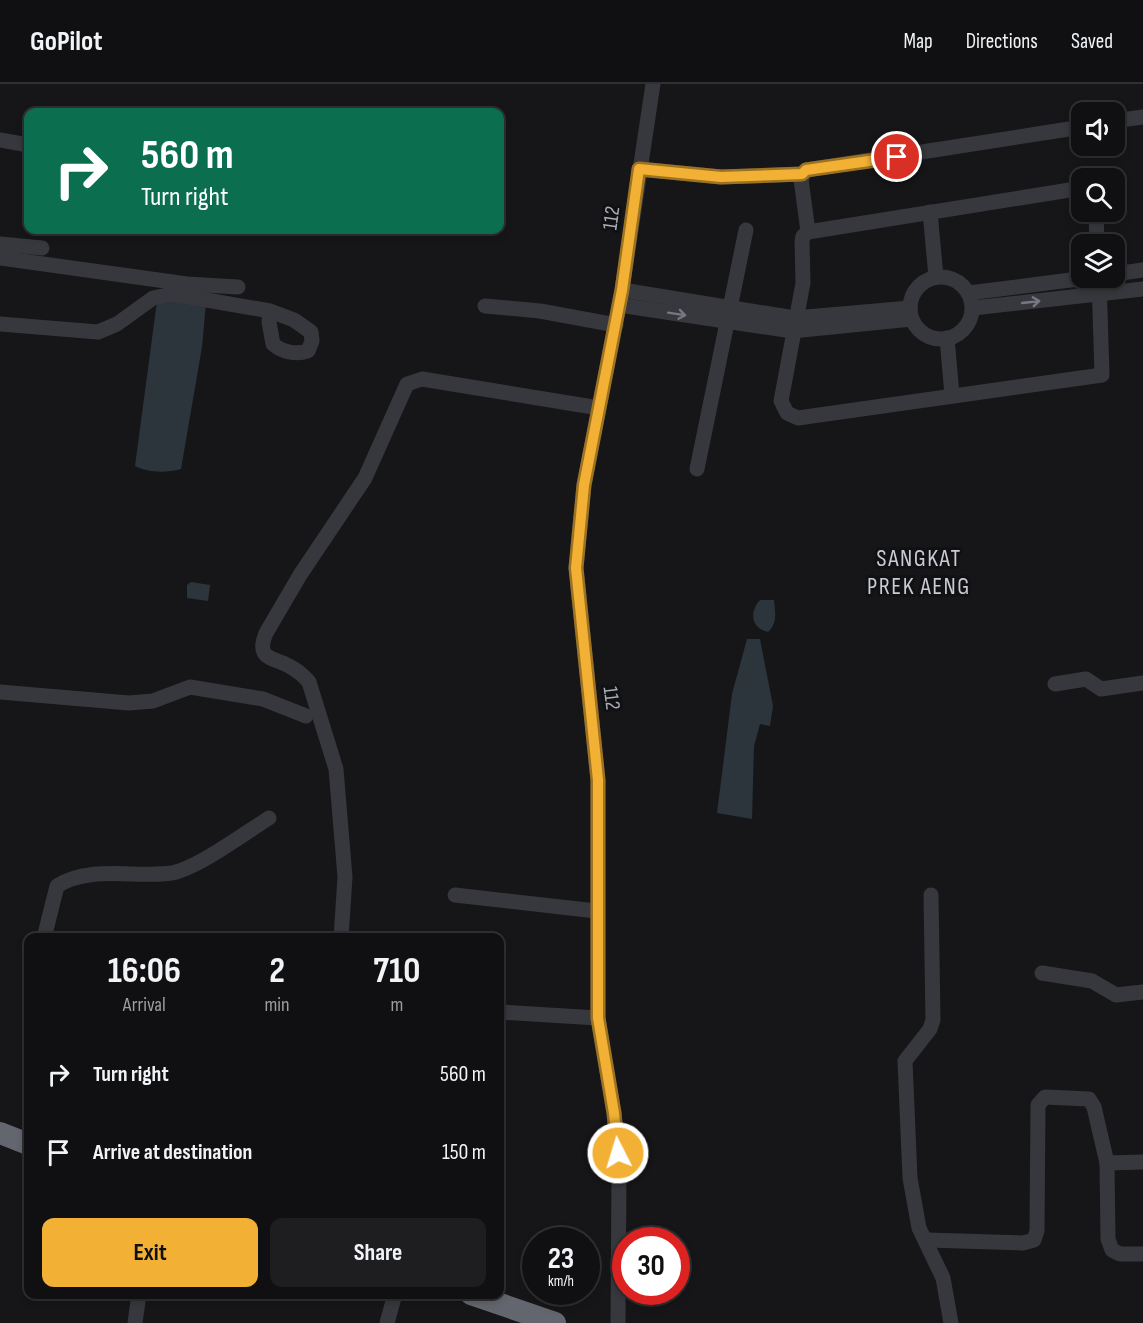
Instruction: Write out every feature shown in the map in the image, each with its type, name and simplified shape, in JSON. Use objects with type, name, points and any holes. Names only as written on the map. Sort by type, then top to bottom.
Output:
[{"type":"highway","points":[[0,1133],[24,1142]]},
{"type":"highway","points":[[486,1299],[555,1323]]},
{"type":"street","name":"112","points":[[618,1323],[619,1172],[614,1113],[598,1018],[596,911],[598,780],[576,568],[584,485],[621,298],[652,84]]},
{"type":"street","points":[[1125,120],[1143,117]]},
{"type":"street","points":[[639,169],[721,177],[802,174],[806,170],[1071,129]]},
{"type":"street","points":[[0,140],[24,144]]},
{"type":"street","points":[[802,174],[808,232]]},
{"type":"street","points":[[1071,190],[808,232],[803,236],[802,242],[802,283],[781,401],[787,413],[798,418],[1102,375],[1100,288]]},
{"type":"street","points":[[930,212],[936,277]]},
{"type":"street","points":[[697,469],[746,230]]},
{"type":"street","points":[[0,243],[42,248]]},
{"type":"street","points":[[0,258],[187,284],[238,287]]},
{"type":"street","points":[[1125,272],[1143,270]]},
{"type":"street","points":[[936,277],[954,279],[971,301],[965,328],[947,338],[926,335],[911,314],[914,291],[927,279],[936,277]]},
{"type":"street","points":[[971,301],[1071,281]]},
{"type":"street","points":[[971,301],[1100,294],[1143,289]]},
{"type":"street","points":[[0,324],[98,332],[113,327],[153,298],[172,294],[270,311]]},
{"type":"street","points":[[621,298],[793,324],[911,314]]},
{"type":"street","points":[[485,306],[540,311],[616,325]]},
{"type":"street","points":[[947,338],[952,395]]},
{"type":"street","points":[[341,933],[345,877],[336,769],[309,682],[287,664],[272,661],[264,654],[262,642],[266,633],[300,575],[365,478],[407,384],[422,380],[599,408]]},
{"type":"street","points":[[1054,684],[1082,679],[1101,688],[1143,683]]},
{"type":"street","points":[[0,692],[129,704],[153,701],[190,687],[263,699],[306,716]]},
{"type":"street","points":[[45,933],[57,886],[66,880],[98,875],[174,873],[204,859],[269,818]]},
{"type":"street","points":[[455,895],[596,911]]},
{"type":"street","points":[[931,895],[933,1020],[930,1029],[905,1061],[909,1178],[920,1228],[943,1278],[951,1323]]},
{"type":"street","points":[[1042,973],[1092,981],[1116,995],[1143,992]]},
{"type":"street","points":[[504,1012],[598,1018]]},
{"type":"street","points":[[927,1240],[1023,1243],[1034,1240],[1037,1231],[1037,1110],[1045,1097],[1089,1099],[1094,1107],[1107,1163],[1108,1239],[1112,1250],[1120,1254],[1143,1254]]},
{"type":"street","points":[[1107,1163],[1143,1162]]},
{"type":"street","points":[[135,1323],[138,1299]]},
{"type":"street","points":[[387,1323],[394,1299]]},
{"type":"shaded area","points":[[157,301],[206,303],[202,347],[181,469],[158,472],[135,466]]},
{"type":"shaded area","points":[[191,582],[210,585],[208,601],[187,598],[187,585]]},
{"type":"shaded area","points":[[760,600],[774,600],[775,621],[768,632],[758,627],[754,619],[754,610]]},
{"type":"shaded area","points":[[747,639],[760,639],[773,706],[770,726],[760,724],[754,746],[752,819],[717,813],[732,694]]},
{"type":"district","name":"SANGKAT PREK AENG","points":[[919,572]]},
{"type":"route","points":[[618,1153],[614,1113],[598,1018],[596,911],[599,838],[598,780],[595,733],[576,568],[584,485],[622,290],[639,169],[721,177],[802,174],[806,170],[897,157]]}]
